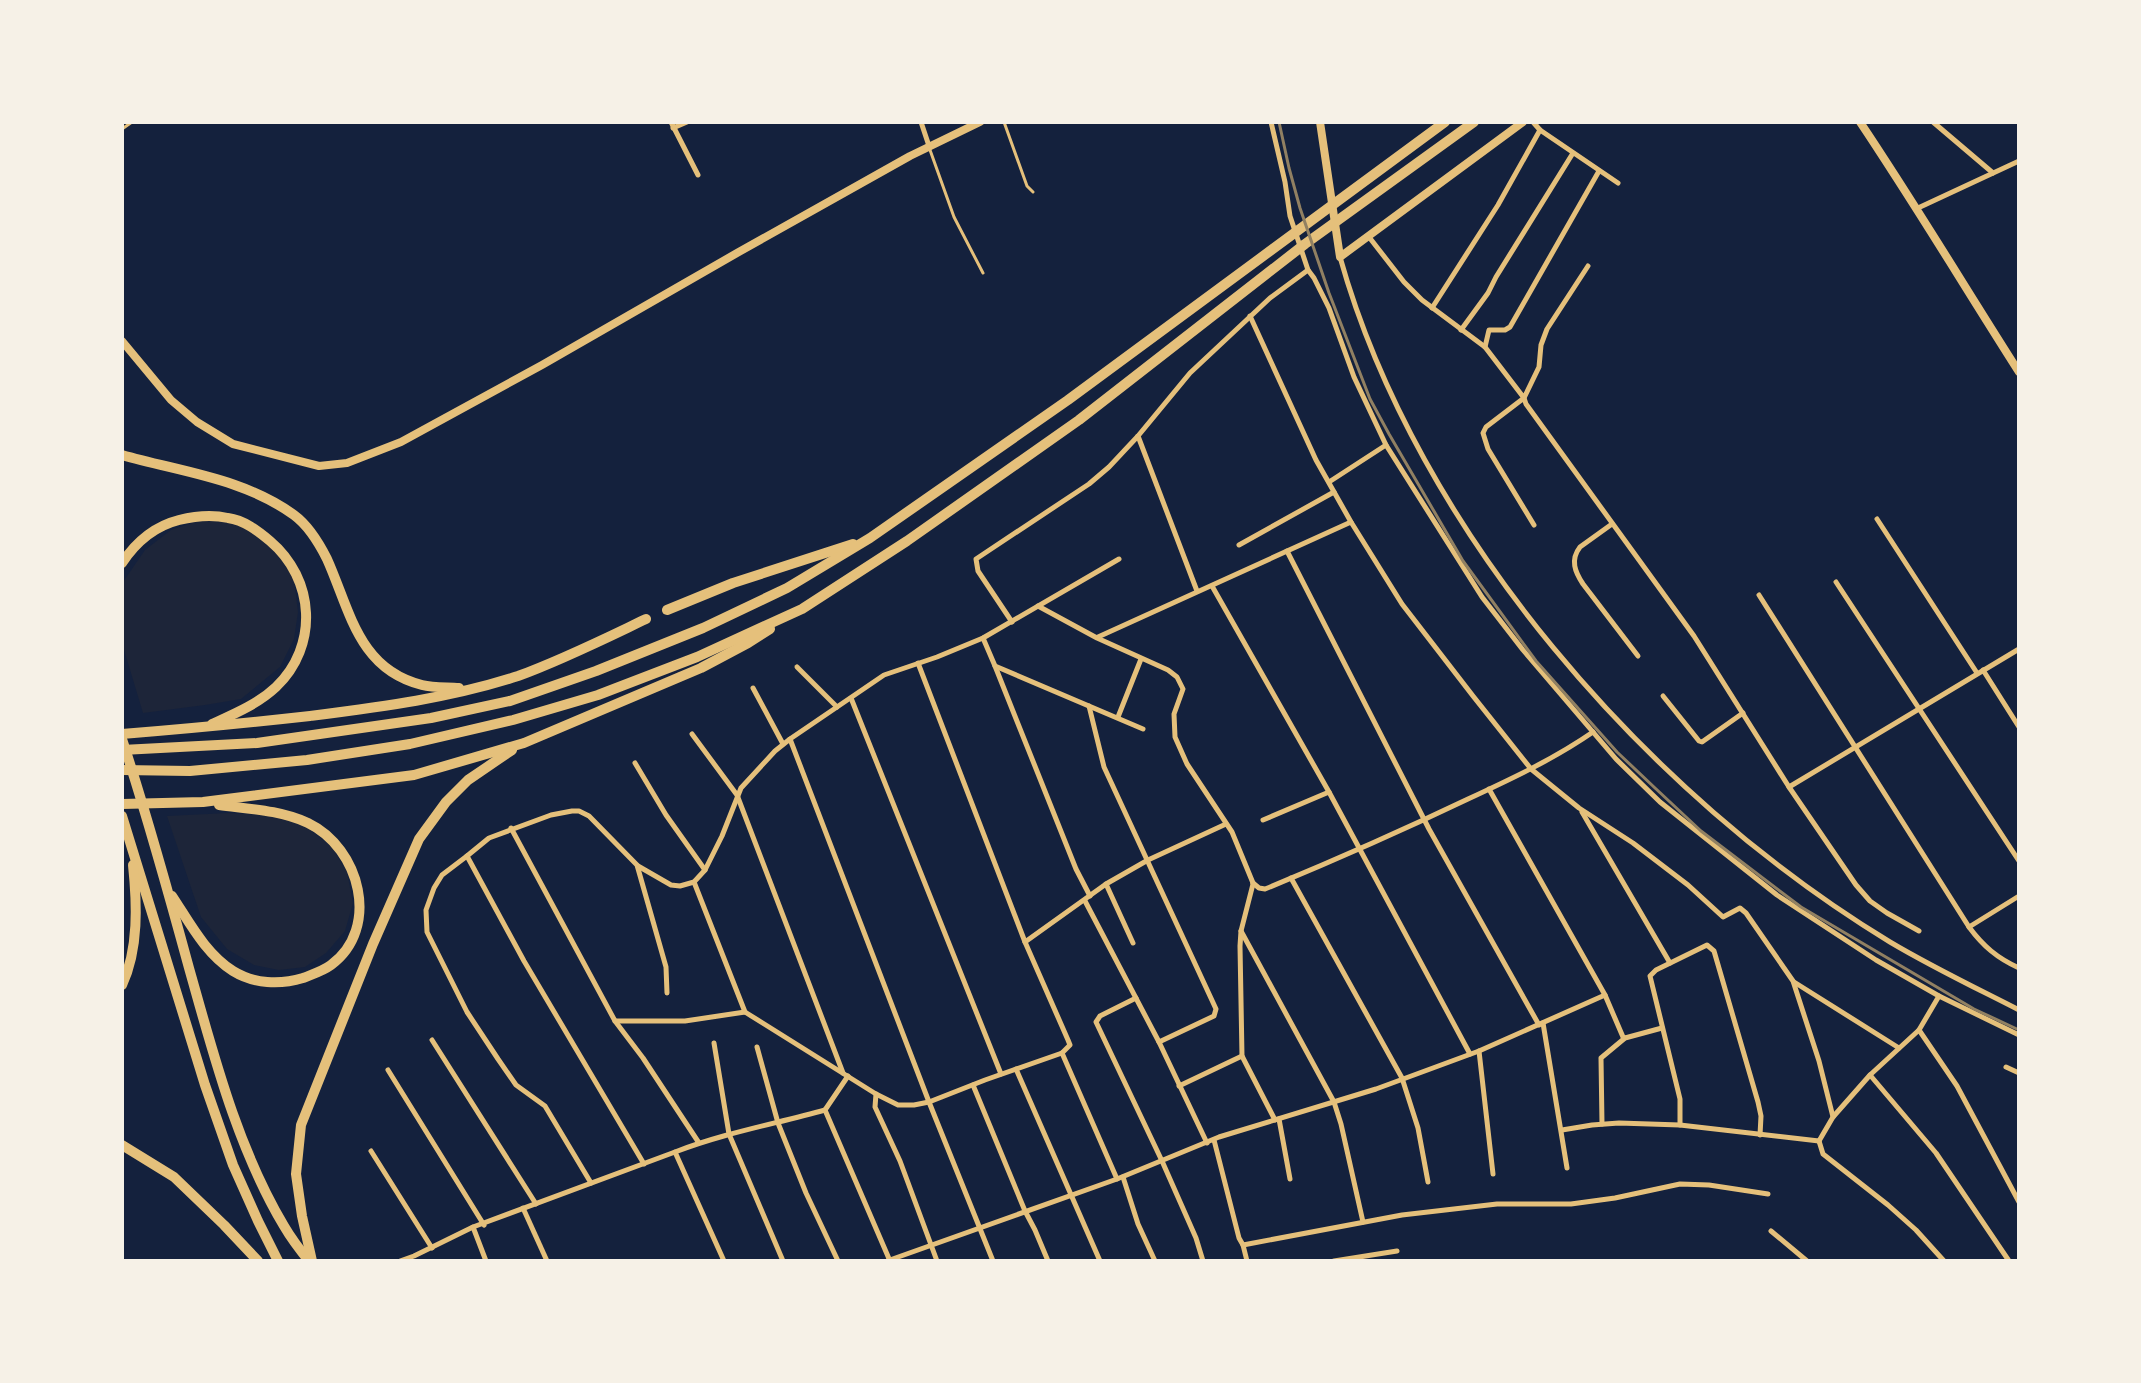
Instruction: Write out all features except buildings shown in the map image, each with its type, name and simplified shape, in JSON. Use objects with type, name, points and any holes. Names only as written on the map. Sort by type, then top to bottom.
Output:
[{"type":"highway","points":[[122,750],[271,741],[431,718],[510,701],[703,628],[787,588],[870,538],[1068,400],[1445,122]]},
{"type":"highway","points":[[122,804],[203,802],[414,775],[524,743],[701,668],[748,643],[907,541],[1079,420],[1305,244],[1474,122]]},
{"type":"highway","points":[[122,455],[247,488],[294,515],[307,527],[322,549],[351,621],[373,657],[403,677],[423,685],[472,689]]},
{"type":"highway","points":[[122,563],[133,546],[163,524],[197,516],[230,518],[257,530],[282,551],[296,572],[304,592],[307,624],[295,661],[275,688],[251,705],[203,728]]},
{"type":"highway","points":[[667,610],[733,583],[870,538]]},
{"type":"highway","points":[[122,770],[190,771],[307,760],[425,741],[598,695],[697,657],[802,609]]},
{"type":"highway","points":[[310,1261],[273,1206],[235,1119],[122,736],[358,710],[472,689],[549,663],[646,619]]},
{"type":"highway","points":[[310,1261],[296,1174],[301,1125],[373,944],[419,839],[446,802],[468,780],[524,743]]},
{"type":"highway","points":[[167,887],[214,956],[235,972],[258,981],[293,981],[317,973],[343,954],[355,933],[360,918],[358,886],[348,860],[326,835],[310,824],[279,813],[203,802]]},
{"type":"highway","points":[[122,816],[205,1085],[233,1165],[278,1261]]},
{"type":"highway","points":[[122,985],[128,972],[136,901],[130,841]]},
{"type":"highway","points":[[122,1145],[174,1177],[258,1261]]},
{"type":"main road","points":[[122,341],[171,400],[197,422],[233,444],[319,466],[347,463],[414,435],[929,146],[980,122]]},
{"type":"main road","points":[[1320,122],[1340,257],[1523,122]]},
{"type":"main road","points":[[1860,122],[1918,208],[2019,372]]},
{"type":"street","points":[[687,122],[672,125],[698,175]]},
{"type":"street","points":[[921,122],[929,146]]},
{"type":"street","points":[[1271,122],[1290,216],[1308,270],[1329,308],[1354,377],[1386,445],[1482,597],[1523,650],[1616,759],[1660,802],[1777,895],[1876,960],[1939,996],[2019,1035]]},
{"type":"street","points":[[1533,122],[1540,130],[1618,183]]},
{"type":"street","points":[[1933,122],[1993,174]]},
{"type":"street","points":[[1432,308],[1498,205],[1540,130]]},
{"type":"street","points":[[1461,330],[1488,293],[1573,153]]},
{"type":"street","points":[[1918,208],[2019,161]]},
{"type":"street","points":[[1485,347],[1489,330],[1510,327],[1599,171]]},
{"type":"street","points":[[1369,237],[1404,282],[1432,308],[1485,347],[1694,636],[1789,787],[1863,894],[1887,913],[1919,931]]},
{"type":"street","points":[[1340,257],[1376,361],[1429,467],[1502,581],[1589,689],[1665,769],[1759,850],[1888,941],[2019,1010]]},
{"type":"street","points":[[1534,525],[1488,449],[1483,433],[1486,427],[1524,398],[1539,367],[1542,340],[1547,329],[1588,266]]},
{"type":"street","points":[[1012,622],[978,571],[976,559],[1089,484],[1109,467],[1190,373],[1250,316],[1308,270]]},
{"type":"street","points":[[1250,316],[1316,460],[1351,522],[1402,604],[1531,769],[1579,808],[1633,843],[1688,885],[1723,917],[1737,909],[1743,910],[1793,981],[1833,1117]]},
{"type":"street","points":[[1138,436],[1197,591]]},
{"type":"street","points":[[1329,482],[1386,445]]},
{"type":"street","points":[[1239,545],[1334,492]]},
{"type":"street","points":[[1877,519],[2019,727]]},
{"type":"street","points":[[1097,638],[1351,522]]},
{"type":"street","points":[[1612,524],[1580,547],[1574,565],[1583,584],[1638,656]]},
{"type":"street","points":[[1287,551],[1425,820],[1541,1024],[1567,1168]]},
{"type":"street","points":[[591,1183],[545,1106],[522,1091],[467,1012],[427,932],[426,910],[442,875],[489,838],[562,812],[579,811],[589,816],[637,865],[671,885],[694,882],[705,870],[722,836],[737,795],[783,744],[884,675],[983,638],[1119,559]]},
{"type":"street","points":[[1836,582],[2019,861]]},
{"type":"street","points":[[1212,586],[1329,792],[1470,1054]]},
{"type":"street","points":[[1759,595],[1969,927],[1985,948],[2019,968]]},
{"type":"street","points":[[1038,606],[1097,638],[1168,670],[1181,684],[1183,689],[1174,714],[1175,737],[1187,764],[1236,841],[1253,883],[1261,889],[1425,820],[1531,769],[1593,732]]},
{"type":"street","points":[[983,638],[1088,898],[1179,1086],[1210,1142],[1247,1261]]},
{"type":"street","points":[[1789,787],[2019,649]]},
{"type":"street","points":[[1118,717],[1141,659]]},
{"type":"street","points":[[694,882],[745,1012],[898,1105],[929,1102],[1062,1053],[1070,1045],[1025,942],[918,663]]},
{"type":"street","points":[[995,666],[1143,729]]},
{"type":"street","points":[[797,667],[837,707]]},
{"type":"street","points":[[753,688],[783,744]]},
{"type":"street","points":[[1663,696],[1702,742],[1743,713]]},
{"type":"street","points":[[851,698],[1001,1074]]},
{"type":"street","points":[[1089,706],[1104,767],[1217,1011],[1214,1016],[1159,1042]]},
{"type":"street","points":[[692,734],[737,795],[846,1075]]},
{"type":"street","points":[[790,739],[993,1261]]},
{"type":"street","points":[[635,763],[666,815],[705,870]]},
{"type":"street","points":[[1489,789],[1605,995],[1625,1038]]},
{"type":"street","points":[[1263,820],[1329,792]]},
{"type":"street","points":[[1579,808],[1670,963]]},
{"type":"street","points":[[1025,942],[1106,884],[1148,860],[1226,824]]},
{"type":"street","points":[[511,828],[615,1021],[699,1143]]},
{"type":"street","points":[[467,856],[524,961],[644,1164]]},
{"type":"street","points":[[637,865],[666,967],[667,993]]},
{"type":"street","points":[[1291,878],[1402,1078],[1418,1128],[1428,1182]]},
{"type":"street","points":[[1253,883],[1241,931],[1242,1056],[1277,1119],[1290,1179]]},
{"type":"street","points":[[1106,884],[1133,943]]},
{"type":"street","points":[[1969,927],[2019,896]]},
{"type":"street","points":[[1241,931],[1334,1102],[1363,1222]]},
{"type":"street","points":[[1680,1125],[1680,1099],[1650,976],[1656,970],[1707,945],[1714,951],[1758,1102],[1760,1135]]},
{"type":"street","points":[[1793,981],[1899,1048]]},
{"type":"street","points":[[825,1110],[889,1261],[1120,1178],[1210,1142],[1376,1089],[1479,1051],[1605,995]]},
{"type":"street","points":[[1939,996],[1919,1030],[1870,1075],[1833,1117],[1819,1141],[1823,1154],[1888,1205],[1944,1261]]},
{"type":"street","points":[[1136,998],[1098,1017],[1096,1022],[1162,1161],[1203,1261]]},
{"type":"street","points":[[615,1021],[685,1021],[745,1012]]},
{"type":"street","points":[[1602,1124],[1601,1058],[1625,1038],[1662,1028]]},
{"type":"street","points":[[1919,1030],[1957,1086],[2019,1202]]},
{"type":"street","points":[[432,1040],[536,1204]]},
{"type":"street","points":[[714,1043],[729,1134],[783,1261]]},
{"type":"street","points":[[757,1047],[778,1123],[838,1261]]},
{"type":"street","points":[[1479,1051],[1493,1174]]},
{"type":"street","points":[[1062,1053],[1155,1261]]},
{"type":"street","points":[[1179,1086],[1242,1056]]},
{"type":"street","points":[[2006,1067],[2019,1073]]},
{"type":"street","points":[[1016,1069],[1100,1261]]},
{"type":"street","points":[[388,1070],[484,1225]]},
{"type":"street","points":[[400,1261],[473,1227],[699,1143],[825,1110],[846,1075]]},
{"type":"street","points":[[1870,1075],[1936,1153],[2009,1261]]},
{"type":"street","points":[[973,1085],[1048,1261]]},
{"type":"street","points":[[876,1094],[875,1107],[900,1161],[937,1261]]},
{"type":"street","points":[[1562,1130],[1602,1124],[1680,1125],[1819,1141]]},
{"type":"street","points":[[371,1151],[432,1248]]},
{"type":"street","points":[[675,1152],[724,1261]]},
{"type":"street","points":[[1243,1245],[1402,1215],[1481,1205],[1571,1204],[1680,1184],[1768,1194]]},
{"type":"street","points":[[523,1208],[547,1261]]},
{"type":"street","points":[[473,1227],[486,1261]]},
{"type":"street","points":[[1771,1231],[1807,1261]]},
{"type":"street","points":[[1334,1261],[1397,1251]]},
{"type":"lane","points":[[122,129],[132,122]]},
{"type":"lane","points":[[1004,122],[1027,186],[1033,192]]},
{"type":"lane","points":[[929,146],[954,217],[983,273]]},
{"type":"shaded area","points":[[198,521],[230,521],[255,534],[279,556],[294,580],[298,612],[294,639],[280,667],[241,699],[143,713],[122,643],[123,582],[145,550],[171,530]]},
{"type":"shaded area","points":[[229,813],[280,816],[309,829],[332,847],[347,872],[353,903],[345,931],[326,953],[305,967],[279,970],[254,965],[227,949],[201,917],[167,816]]},
{"type":"railway","points":[[1279,122],[1300,208],[1370,399],[1463,561],[1536,661],[1617,752],[1701,831],[1801,907],[1974,1009],[2019,1030]]}]
